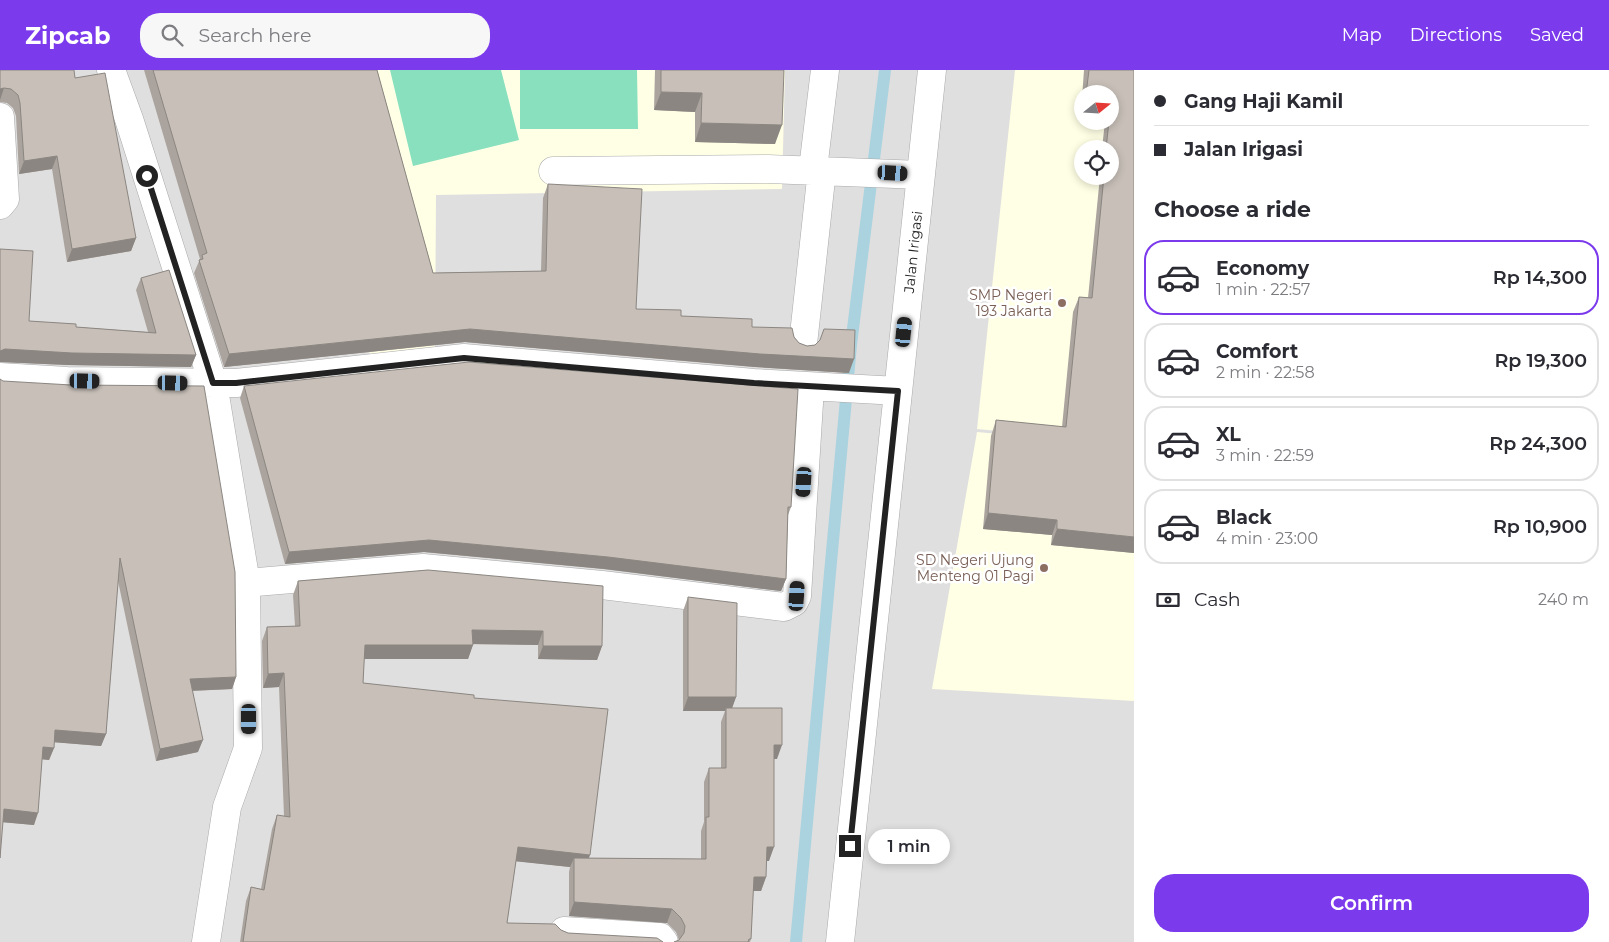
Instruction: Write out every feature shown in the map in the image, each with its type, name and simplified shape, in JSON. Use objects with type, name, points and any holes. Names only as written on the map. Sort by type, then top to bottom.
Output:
[{"type":"street","points":[[111,70],[129,119],[213,383],[246,583],[248,748],[227,807],[206,942]]},
{"type":"street","points":[[803,344],[822,170],[825,70]]},
{"type":"street","name":"Jalan Irigasi","points":[[840,942],[887,391],[921,175],[932,70]]},
{"type":"street","points":[[0,117],[5,199],[0,205]]},
{"type":"street","points":[[553,171],[822,170],[921,175]]},
{"type":"street","points":[[0,377],[67,381],[236,383],[464,358],[887,391]]},
{"type":"street","points":[[246,583],[423,568],[602,585],[784,607],[789,606],[797,596],[817,387]]},
{"type":"street","points":[[564,931],[660,937],[664,942]]},
{"type":"shaded area","points":[[0,70],[1134,70],[1134,942],[0,942]]},
{"type":"shaded area","points":[[284,70],[785,70],[782,189],[436,195],[435,354],[373,364]]},
{"type":"shaded area","name":"SMP Negeri 193 Jakarta","points":[[1015,70],[1134,70],[1134,444],[977,429]]},
{"type":"shaded area","name":"SD Negeri Ujung Menteng 01 Pagi","points":[[977,432],[1134,446],[1134,701],[932,689]]},
{"type":"green space","points":[[390,70],[501,70],[519,140],[413,166]]},
{"type":"green space","points":[[520,70],[637,70],[638,129],[520,129]]},
{"type":"building","points":[[0,70],[74,70],[75,78],[105,73],[136,238],[72,249],[57,156],[24,161],[18,95],[11,89],[0,89]]},
{"type":"building","points":[[153,70],[377,70],[433,273],[546,271],[548,184],[642,189],[636,309],[681,310],[681,316],[752,319],[752,327],[792,328],[794,337],[799,343],[807,346],[815,345],[820,340],[824,329],[855,330],[854,359],[760,354],[470,329],[229,354],[199,260],[203,259],[202,255],[207,253]]},
{"type":"building","points":[[661,70],[784,70],[782,125],[701,123],[702,93],[661,92]]},
{"type":"building","points":[[1089,70],[1134,70],[1134,537],[1057,529],[1057,520],[988,513],[996,420],[1066,427],[1079,297],[1092,298],[1103,185],[1119,185],[1119,140],[1107,140],[1108,130],[1119,130],[1119,85],[1087,85]]},
{"type":"building","points":[[0,249],[33,251],[29,321],[76,324],[76,327],[156,333],[141,278],[169,270],[196,355],[72,353],[5,349],[0,351]]},
{"type":"building","points":[[469,362],[798,389],[791,507],[788,507],[786,579],[608,557],[429,540],[289,552],[244,386]]},
{"type":"building","points":[[0,379],[3,381],[71,385],[204,386],[235,572],[236,677],[190,679],[203,740],[160,749],[120,558],[106,734],[55,730],[54,748],[43,747],[38,813],[4,809],[0,858]]},
{"type":"building","points":[[428,570],[603,586],[602,646],[543,646],[543,631],[472,630],[473,645],[365,645],[363,683],[474,695],[474,698],[608,709],[590,855],[518,847],[507,923],[555,924],[561,930],[568,933],[657,938],[663,942],[243,942],[251,887],[264,890],[277,815],[290,817],[284,673],[268,674],[267,627],[300,626],[298,581]]},
{"type":"building","points":[[688,597],[737,603],[736,697],[688,697]]},
{"type":"building","points":[[726,708],[782,708],[782,745],[774,745],[774,847],[767,847],[766,877],[754,877],[751,939],[748,942],[674,942],[679,940],[684,933],[685,926],[681,918],[672,909],[574,902],[574,858],[706,859],[706,817],[709,817],[709,768],[726,768]]},
{"type":"waterway","points":[[796,942],[851,345],[885,70]]},
{"type":"place","name":"SMP Negeri 193 Jakarta","points":[[1062,303]]},
{"type":"place","name":"SD Negeri Ujung Menteng 01 Pagi","points":[[1044,568]]},
{"type":"route","points":[[147,176],[213,383],[236,383],[464,358],[754,383],[898,391],[850,846]]}]
